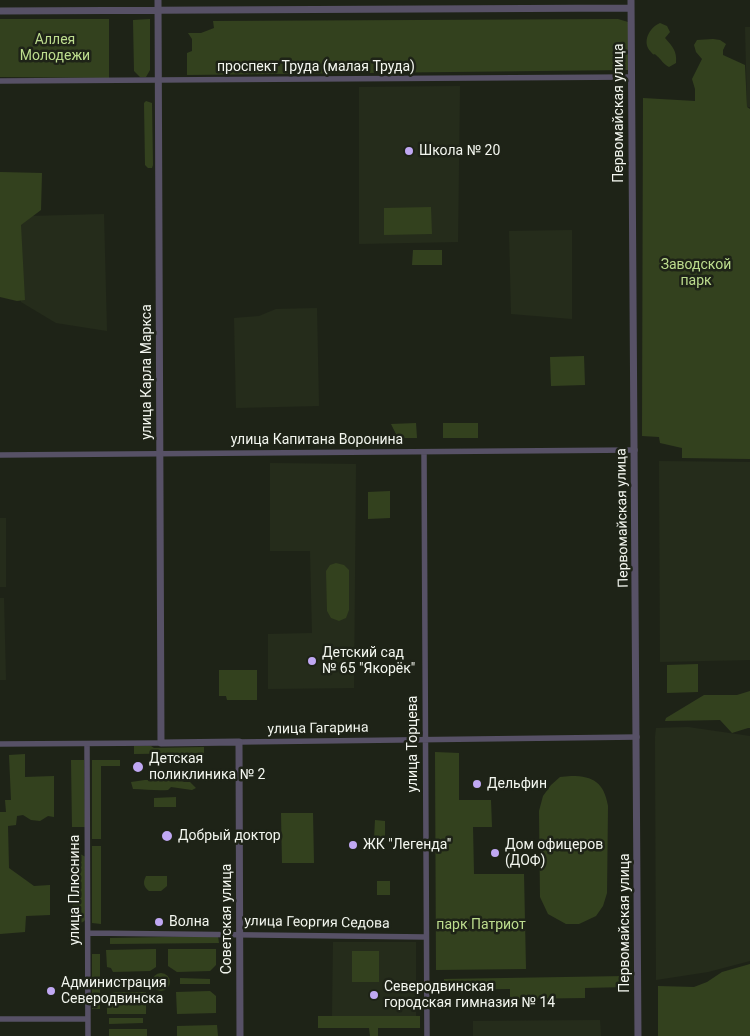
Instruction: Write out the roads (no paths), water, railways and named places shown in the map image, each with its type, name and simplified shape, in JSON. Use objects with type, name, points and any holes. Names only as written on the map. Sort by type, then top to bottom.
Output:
[{"type":"street","name":"улица Карла Маркса","points":[[158,0],[161,743]]},
{"type":"street","points":[[0,11],[158,11],[631,4]]},
{"type":"street","name":"Первомайская улица","points":[[631,4],[638,1036]]},
{"type":"street","name":"проспект Труда (малая Труда)","points":[[0,81],[632,77]]},
{"type":"street","name":"улица Капитана Воронина","points":[[0,455],[635,450]]},
{"type":"street","name":"улица Торцева","points":[[424,452],[427,1036]]},
{"type":"street","name":"улица Гагарина","points":[[0,744],[636,737]]},
{"type":"street","name":"Советская улица","points":[[239,742],[240,1036]]},
{"type":"street","name":"улица Плюснина","points":[[87,744],[88,1036]]},
{"type":"street","name":"улица Георгия Седова","points":[[88,933],[426,937]]},
{"type":"street","points":[[0,1019],[88,1019]]},
{"type":"place","name":"Школа № 20","points":[[409,151]]},
{"type":"place","name":"Детский сад № 65 \"Якорёк\"","points":[[312,661]]},
{"type":"place","name":"Детская поликлиника № 2","points":[[138,767]]},
{"type":"place","name":"Дельфин","points":[[477,784]]},
{"type":"place","name":"Добрый доктор","points":[[167,836]]},
{"type":"place","name":"ЖК \"Легенда\"","points":[[353,845]]},
{"type":"place","name":"Дом офицеров (ДОФ)","points":[[495,853]]},
{"type":"place","name":"Волна","points":[[159,922]]},
{"type":"place","name":"Администрация Северодвинска","points":[[51,991]]},
{"type":"place","name":"Северодвинская городская гимназия № 14","points":[[374,995]]},
{"type":"park label","name":"Аллея Молодежи","points":[[55,48]]},
{"type":"park label","name":"Заводской парк","points":[[696,274]]},
{"type":"park label","name":"парк Патриот","points":[[481,925]]}]
